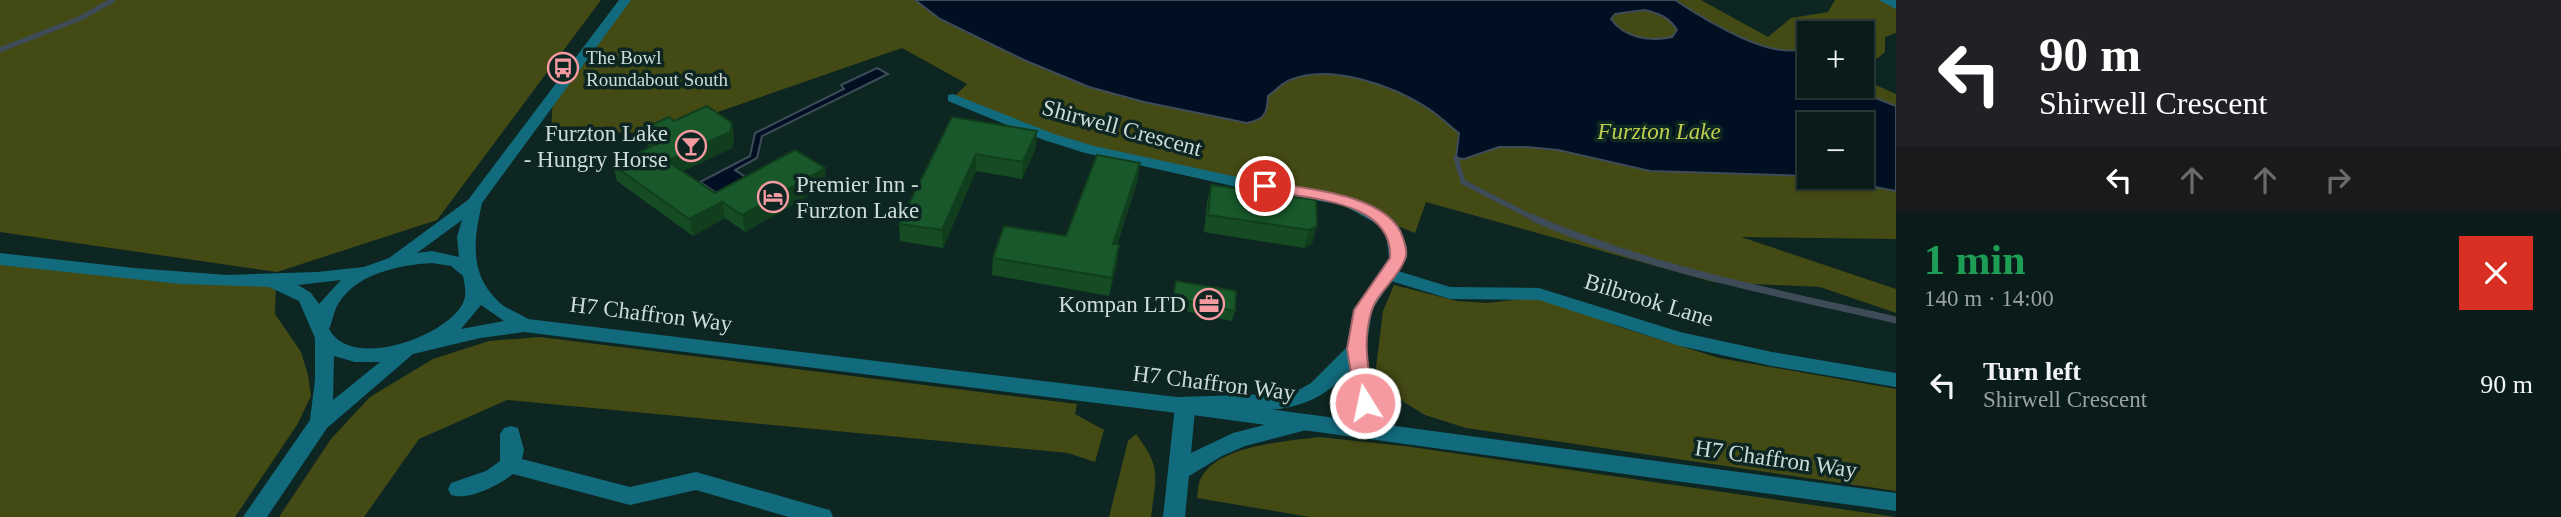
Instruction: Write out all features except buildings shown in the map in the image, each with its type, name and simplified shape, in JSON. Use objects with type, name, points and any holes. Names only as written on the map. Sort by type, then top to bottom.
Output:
[{"type":"street","points":[[391,262],[474,203],[625,0]]},
{"type":"street","points":[[1885,0],[1896,5]]},
{"type":"street","name":"Shirwell Crescent","points":[[953,98],[1049,137],[1090,150],[1237,182],[1348,201],[1369,209],[1394,232],[1398,248],[1398,258],[1363,310],[1356,349],[1370,430]]},
{"type":"street","points":[[254,517],[320,422],[371,378],[415,347],[445,332],[464,316],[475,299],[466,237],[474,203]]},
{"type":"street","points":[[0,259],[276,283],[323,279],[391,262],[435,257],[454,260],[472,275]]},
{"type":"street","points":[[320,422],[325,380],[320,317],[327,303],[354,278],[373,268]]},
{"type":"street","name":"Bilbrook Lane","points":[[1387,273],[1417,285],[1456,294],[1536,293],[1567,300],[1602,316],[1650,331],[1735,351],[1896,380]]},
{"type":"street","name":"H7 Chaffron Way","points":[[472,275],[489,304],[524,325]]},
{"type":"street","points":[[276,283],[306,298],[322,334]]},
{"type":"street","name":"H7 Chaffron Way","points":[[322,334],[332,346],[358,355],[374,355],[524,325],[1157,402],[1896,502]]},
{"type":"street","points":[[1157,402],[1265,402],[1302,397],[1331,378],[1356,349]]},
{"type":"street","points":[[1174,517],[1185,406]]},
{"type":"street","points":[[1180,471],[1214,450],[1240,439],[1307,422]]},
{"type":"street","points":[[459,489],[494,477],[510,465],[513,450],[511,434]]},
{"type":"street","points":[[510,465],[630,496],[696,481],[797,514],[822,517]]},
{"type":"green space","points":[[0,0],[601,0],[437,220],[277,272],[0,232]]},
{"type":"green space","name":"Furzton Lake","points":[[625,0],[1701,0],[1768,37],[1791,18],[1828,12],[1835,0],[1885,0],[1896,5],[1896,33],[1885,37],[1885,52],[1874,61],[1874,21],[1797,21],[1797,98],[1874,98],[1874,84],[1896,94],[1896,239],[1741,237],[1896,289],[1896,313],[1820,287],[1713,282],[1426,202],[1415,233],[1383,220],[1369,210],[1090,150],[953,98],[967,84],[902,48],[657,133],[551,131],[553,95]]},
{"type":"green space","points":[[0,259],[276,283],[275,314],[301,352],[311,396],[297,425],[235,517],[0,517]]},
{"type":"green space","points":[[1394,285],[1457,301],[1487,303],[1530,298],[1563,305],[1620,327],[1719,358],[1896,389],[1896,491],[1466,428],[1425,415],[1391,394],[1376,368],[1383,311]]},
{"type":"green space","points":[[540,337],[1077,404],[1075,414],[1104,430],[1095,462],[1068,453],[507,400],[419,439],[364,517],[279,517],[331,439],[370,397],[433,359],[489,341]]},
{"type":"green space","points":[[1136,434],[1150,456],[1155,473],[1151,517],[1109,517],[1128,441]]},
{"type":"green space","points":[[1319,437],[1404,446],[1896,517],[1310,517],[1197,498],[1202,476],[1211,465],[1224,457],[1255,446]]},
{"type":"water","name":"Furzton Lake","points":[[915,0],[1675,0],[1741,38],[1780,50],[1797,50],[1797,98],[1874,97],[1896,106],[1896,191],[1874,187],[1874,112],[1797,112],[1797,176],[1650,171],[1558,150],[1527,147],[1499,147],[1464,159],[1456,158],[1459,133],[1429,109],[1380,85],[1343,76],[1306,75],[1290,80],[1268,96],[1266,111],[1258,120],[1247,123],[1144,102],[1089,87],[1024,60],[940,19]],"holes":[[[1644,10],[1663,16],[1677,30],[1672,37],[1638,37],[1623,31],[1611,19],[1615,14]]]},
{"type":"water","points":[[877,68],[888,74],[762,136],[757,158],[735,170],[753,182],[729,201],[700,182],[750,156],[755,133],[844,89],[841,85]]},
{"type":"waterway","points":[[0,50],[81,18],[113,0]]},
{"type":"waterway","points":[[1456,158],[1463,182],[1534,218]]},
{"type":"waterway","points":[[1534,218],[1621,252],[1712,278],[1896,320]]},
{"type":"place","name":"The Bowl Roundabout South","points":[[563,68]]},
{"type":"place","name":"Furzton Lake - Hungry Horse","points":[[691,146]]},
{"type":"place","name":"Premier Inn - Furzton Lake","points":[[773,197]]},
{"type":"place","name":"Kompan LTD","points":[[1209,304]]},
{"type":"route","points":[[1265,186],[1348,201],[1369,209],[1394,232],[1398,258],[1363,310],[1356,349],[1365,403]]}]
